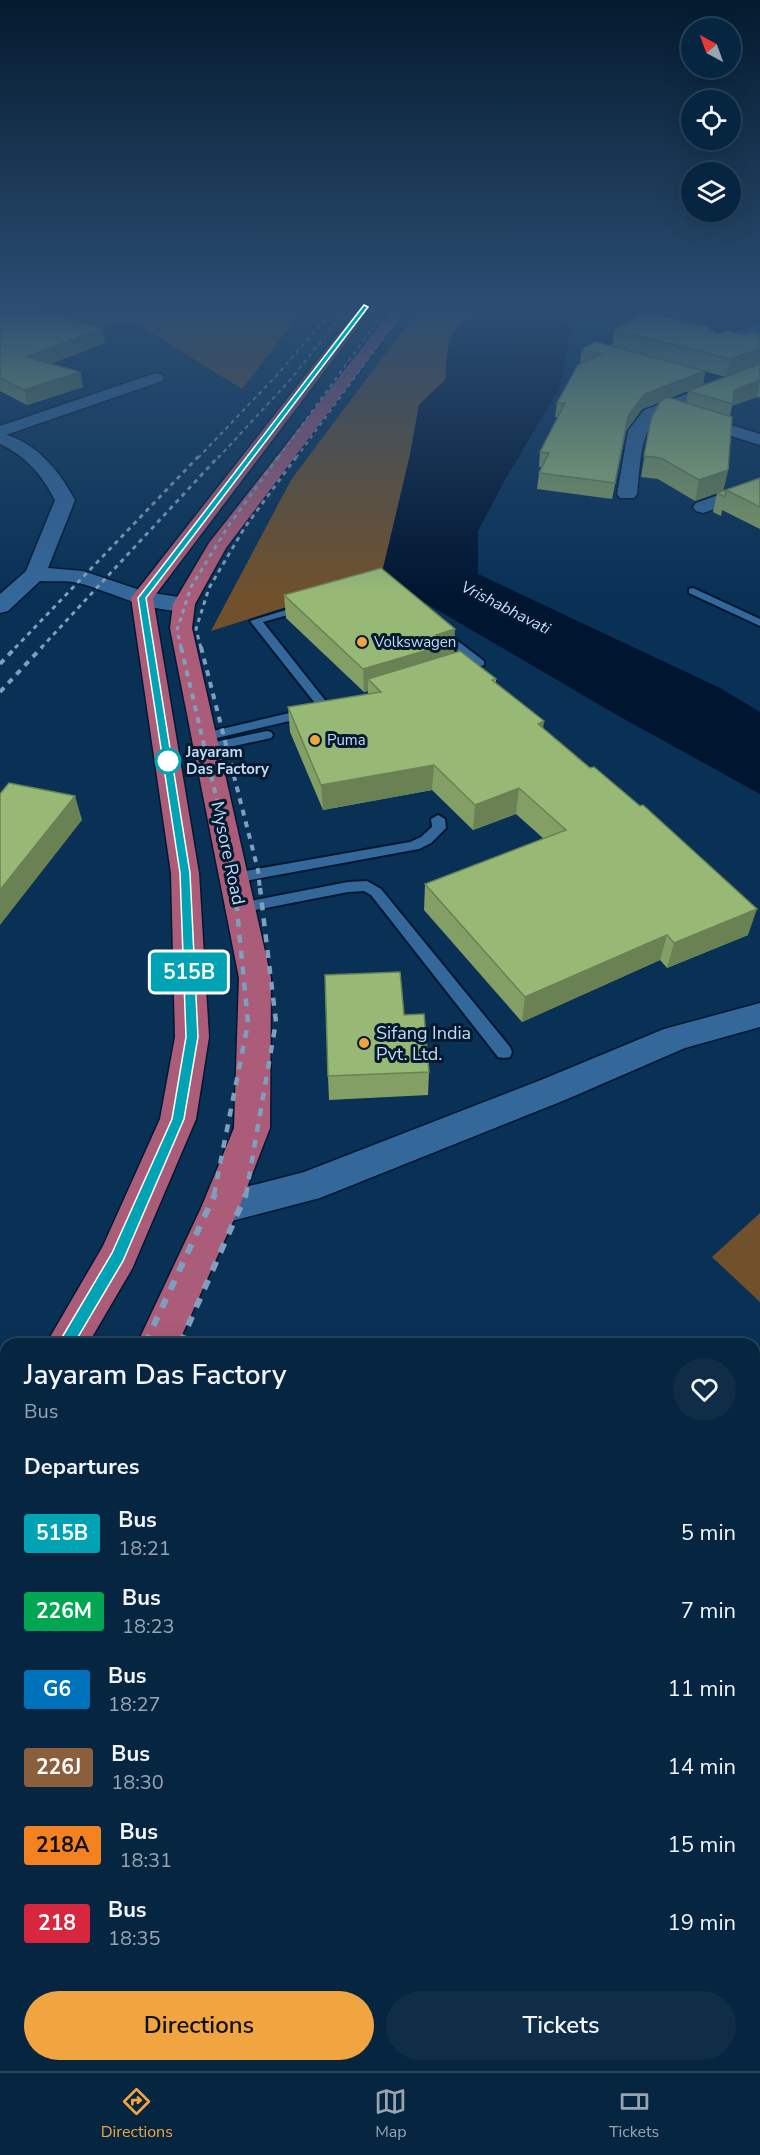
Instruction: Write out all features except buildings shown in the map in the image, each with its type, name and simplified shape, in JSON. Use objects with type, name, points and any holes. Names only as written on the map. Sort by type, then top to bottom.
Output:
[{"type":"highway","points":[[70,1338],[118,1257],[178,1119],[192,1037],[185,873],[142,598],[291,404]]},
{"type":"highway","name":"Mysore Road","points":[[160,1338],[220,1208],[252,1128],[255,978],[181,628],[184,604],[216,547],[326,404]]},
{"type":"street","points":[[0,432],[82,404]]},
{"type":"street","points":[[627,494],[637,431],[650,414],[676,404]]},
{"type":"street","points":[[662,409],[755,434]]},
{"type":"street","points":[[0,438],[18,445],[52,475],[65,501],[35,574],[0,606]]},
{"type":"street","points":[[703,507],[760,486]]},
{"type":"street","points":[[35,574],[83,577],[142,598],[184,604]]},
{"type":"street","points":[[220,1208],[307,1187],[553,1090],[676,1038],[760,1015]]},
{"type":"lane","points":[[693,591],[760,623]]},
{"type":"lane","points":[[205,743],[332,708],[256,621],[320,603]]},
{"type":"lane","points":[[428,620],[480,663],[447,673]]},
{"type":"lane","points":[[205,743],[267,735]]},
{"type":"lane","points":[[234,878],[414,846],[426,840],[439,828],[438,819]]},
{"type":"lane","points":[[240,908],[348,887],[367,886],[376,892],[504,1052]]},
{"type":"shaded area","points":[[348,404],[420,404],[381,577],[211,631],[291,480]]},
{"type":"shaded area","points":[[760,1213],[760,1302],[712,1257]]},
{"type":"water","name":"Vrishabhavati","points":[[550,404],[478,531],[478,574],[720,688],[760,712],[760,794],[615,714],[381,577],[410,455],[419,405]]},
{"type":"railway","points":[[198,458],[250,404]]},
{"type":"railway","points":[[218,458],[268,404]]},
{"type":"railway","points":[[278,458],[318,404]]},
{"type":"railway","points":[[296,458],[336,404]]},
{"type":"railway","points":[[15,648],[199,456]]},
{"type":"railway","points":[[41,648],[219,456]]},
{"type":"railway","points":[[181,648],[177,630],[191,587],[229,525],[279,456]]},
{"type":"railway","points":[[201,648],[196,629],[209,588],[245,527],[297,456]]},
{"type":"railway","points":[[0,664],[16,647]]},
{"type":"railway","points":[[0,692],[42,647]]},
{"type":"railway","points":[[181,647],[234,873],[236,890]]},
{"type":"railway","points":[[201,647],[258,870],[260,890]]},
{"type":"railway","points":[[214,1195],[248,1023],[235,888]]},
{"type":"railway","points":[[246,1195],[276,1022],[260,888]]},
{"type":"railway","points":[[148,1338],[215,1194]]},
{"type":"railway","points":[[183,1338],[246,1194]]},
{"type":"bus line","name":"515B","points":[[70,1338],[118,1257],[178,1119],[192,1037],[185,873],[142,598],[292,404]]},
{"type":"place","name":"Volkswagen","points":[[362,642]]},
{"type":"place","name":"Puma","points":[[315,740]]},
{"type":"place","name":"Jayaram Das Factory","points":[[168,761]]},
{"type":"place","name":"Sifang India Pvt. Ltd.","points":[[364,1043]]}]
